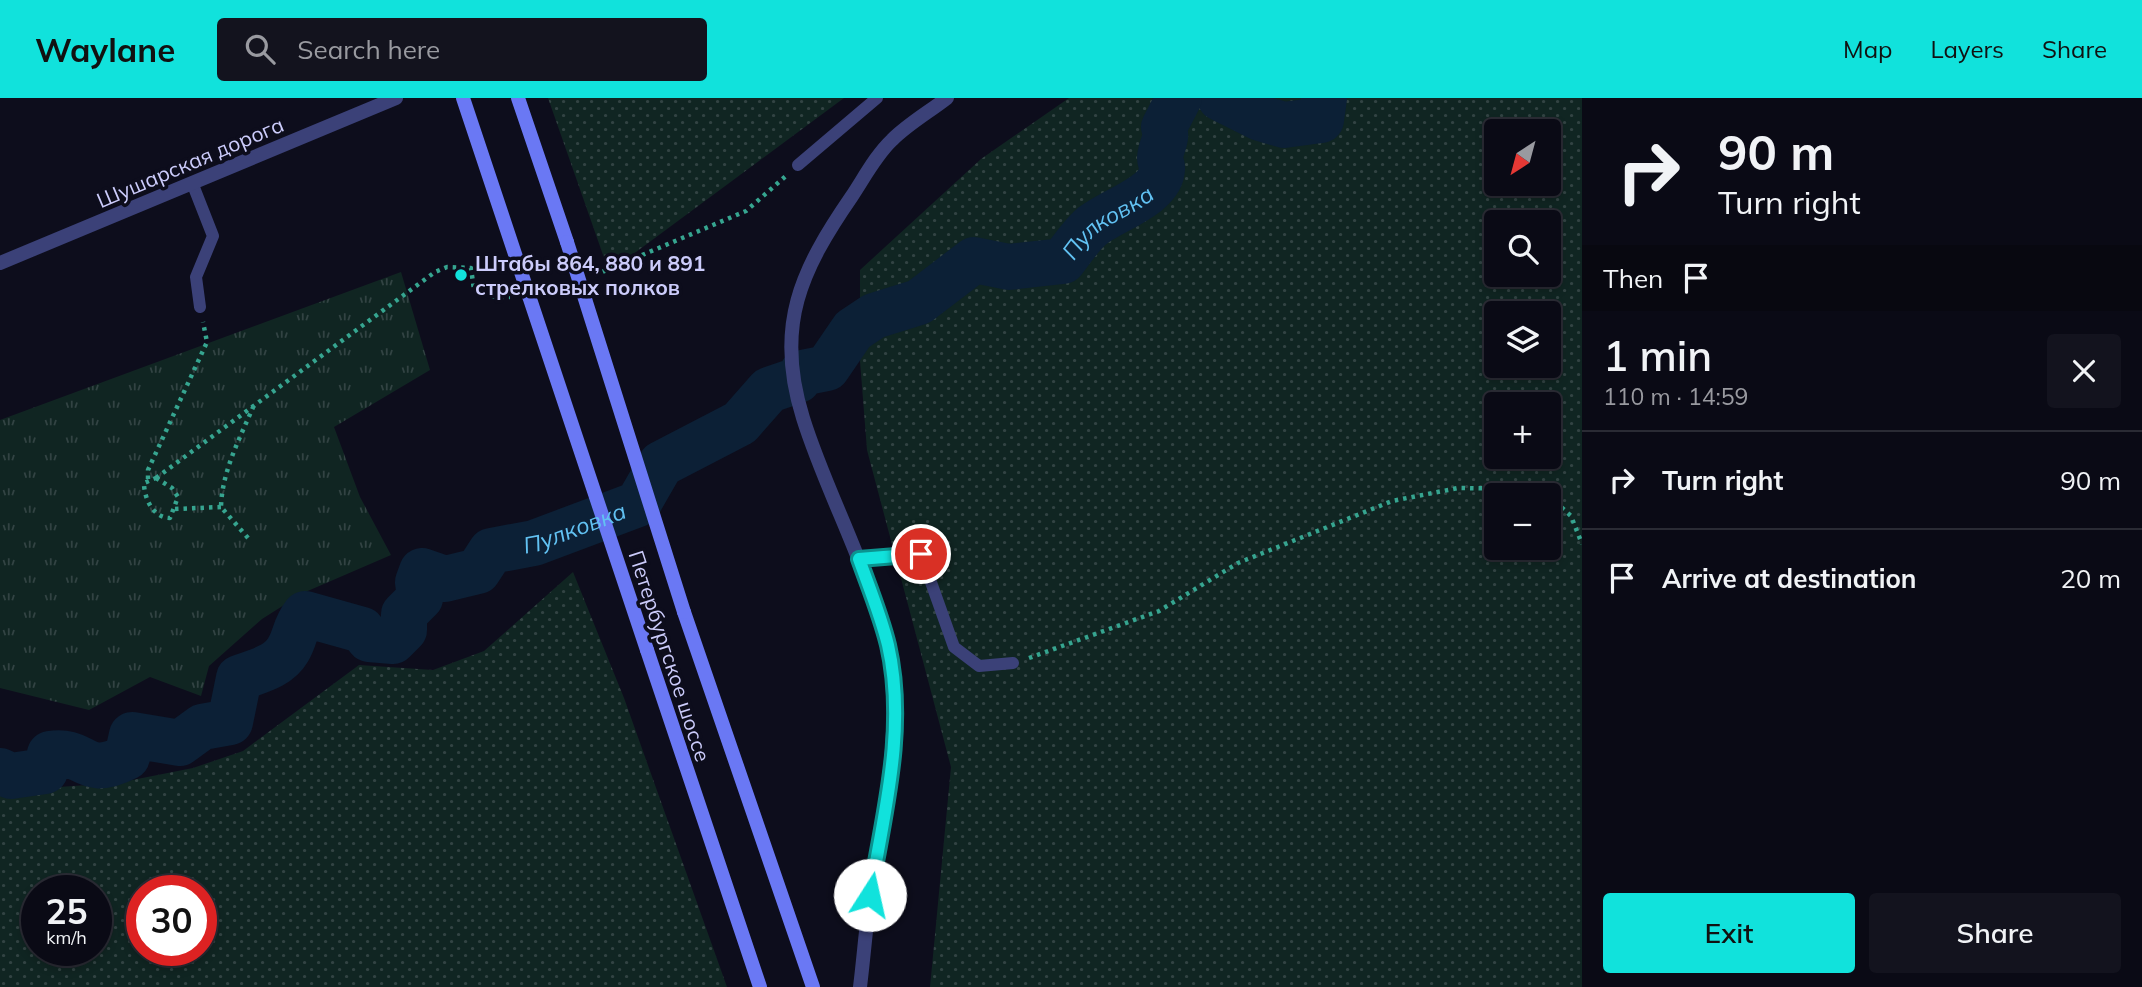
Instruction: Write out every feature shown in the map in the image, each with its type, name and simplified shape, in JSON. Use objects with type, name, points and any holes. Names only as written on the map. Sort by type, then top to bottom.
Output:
[{"type":"main road","name":"Петербургское шоссе","points":[[463,98],[760,987]]},
{"type":"main road","name":"Петербургское шоссе","points":[[518,98],[567,242],[684,612],[813,987]]},
{"type":"street","name":"Шушарская дорога","points":[[0,263],[193,185],[396,98]]},
{"type":"street","points":[[860,987],[896,716],[889,647],[859,559],[803,419],[794,383],[791,349],[797,295],[821,242],[891,141],[947,98]]},
{"type":"lane","points":[[799,165],[877,98]]},
{"type":"lane","points":[[193,185],[213,236],[196,277],[200,307]]},
{"type":"lane","points":[[859,559],[921,554],[954,647],[979,666],[1013,663]]},
{"type":"path","points":[[583,280],[746,211],[799,165]]},
{"type":"path","points":[[148,479],[156,478],[435,272],[447,267],[471,268],[474,290],[496,297],[529,297],[571,284]]},
{"type":"path","points":[[156,478],[172,488],[178,497],[170,519],[156,512],[144,491],[148,470],[207,342],[200,307]]},
{"type":"path","points":[[248,538],[221,508],[224,476],[254,404]]},
{"type":"path","points":[[1013,663],[1159,611],[1238,563],[1392,501],[1458,488],[1484,488]]},
{"type":"path","points":[[1561,506],[1571,516],[1582,544]]},
{"type":"path","points":[[175,509],[221,508]]},
{"type":"green space","points":[[548,98],[844,98],[609,272]]},
{"type":"green space","points":[[1069,98],[1582,98],[1582,987],[930,987],[951,767],[867,450],[860,361],[860,270],[981,159]]},
{"type":"green space","points":[[401,272],[430,370],[334,427],[360,497],[391,555],[303,593],[262,619],[209,666],[201,696],[150,677],[89,710],[0,688],[0,420]]},
{"type":"green space","points":[[573,572],[624,698],[727,987],[0,987],[0,791],[117,783],[193,768],[243,751],[359,665],[433,670],[484,651]]},
{"type":"waterway","name":"Пулковка","points":[[0,771],[11,776],[45,771],[50,754],[62,753],[93,765],[112,763],[127,757],[132,735],[180,743],[202,727],[230,722],[239,678],[279,661],[291,645],[305,614],[362,630],[369,639],[393,641],[404,630],[404,614],[420,598],[418,582],[422,571],[445,579],[478,571],[491,551],[534,543],[638,504],[661,464],[740,423],[769,390],[798,380],[802,373],[827,368],[853,330],[874,316],[919,302],[974,260],[1009,267],[1063,261],[1091,227],[1144,195],[1159,179],[1164,127],[1179,98]]},
{"type":"waterway","name":"Пулковка","points":[[1220,98],[1260,118],[1284,125],[1321,120],[1324,98]]},
{"type":"place","name":"Штабы 864, 880 и 891 стрелковых полков","points":[[461,275]]},
{"type":"route","points":[[870,895],[887,799],[896,716],[889,647],[859,559],[921,554]]}]
